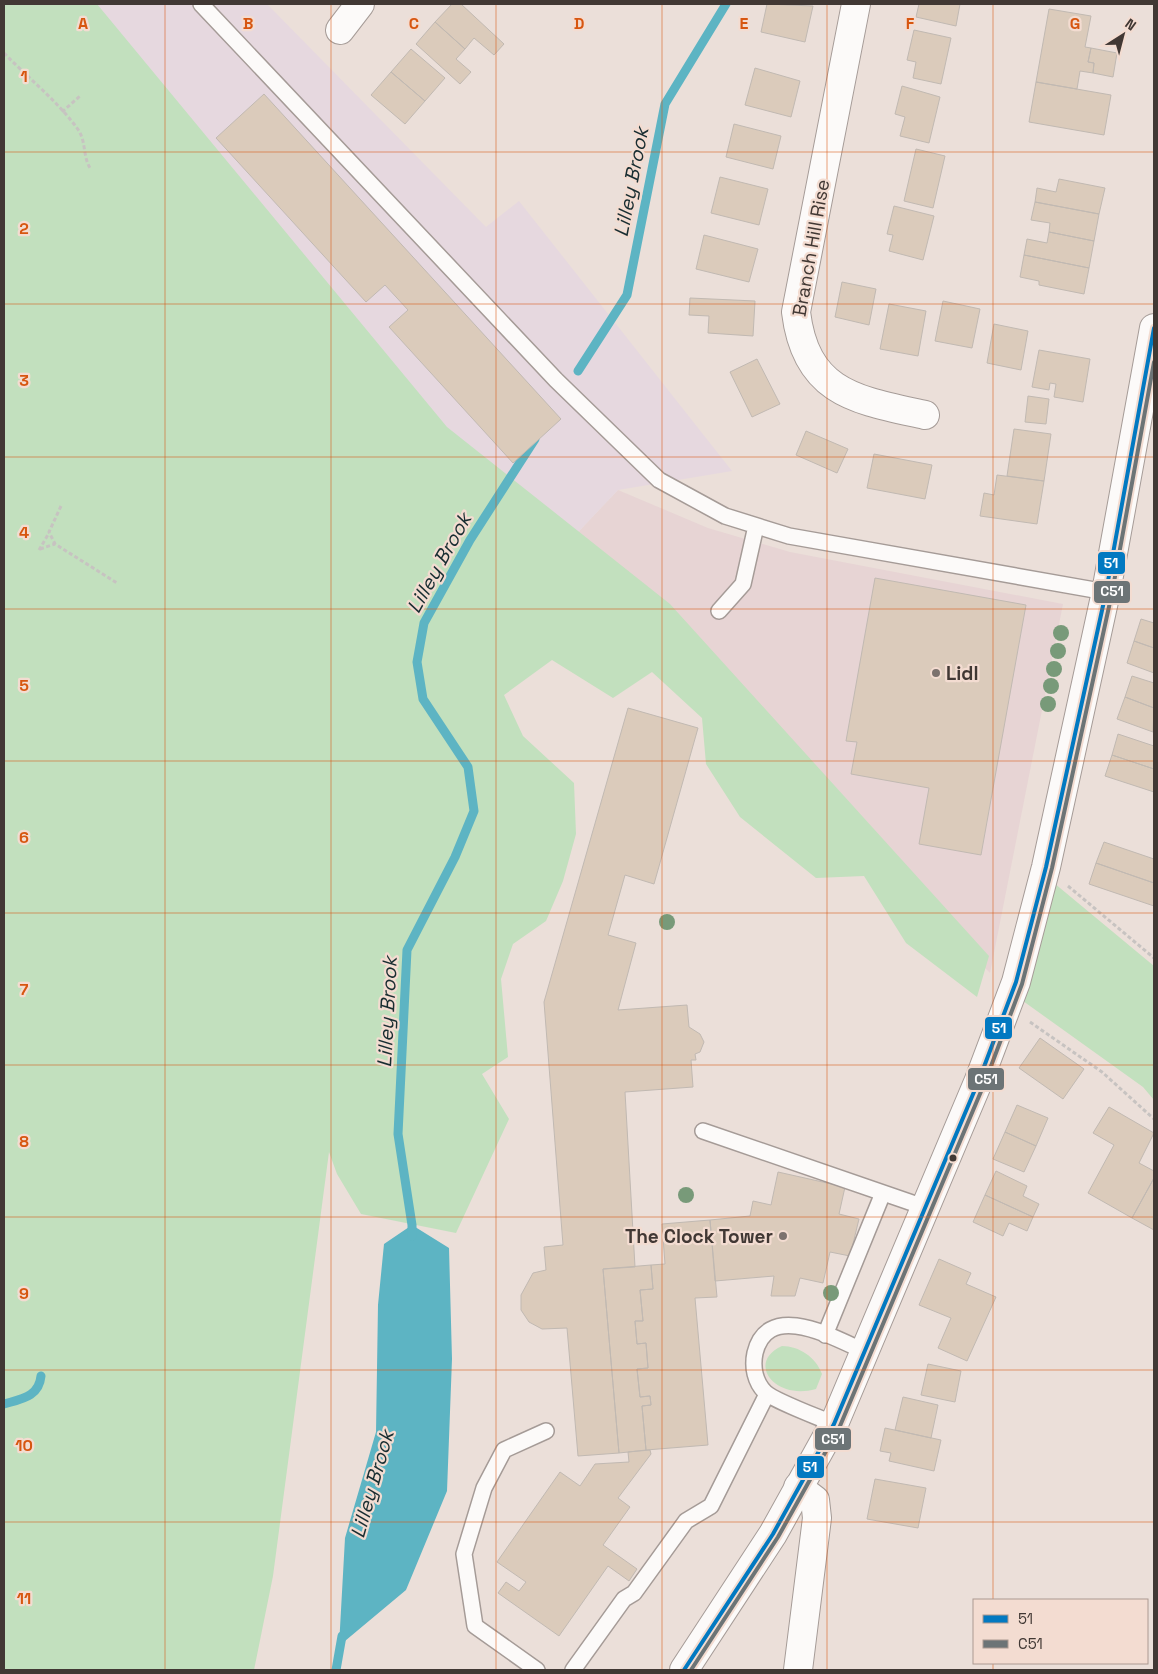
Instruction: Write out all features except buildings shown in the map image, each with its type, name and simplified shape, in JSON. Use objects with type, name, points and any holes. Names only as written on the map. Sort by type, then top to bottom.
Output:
[{"type":"main road","points":[[340,30],[360,4]]},
{"type":"main road","name":"Branch Hill Rise","points":[[856,4],[796,312],[798,328],[810,359],[832,385],[859,400],[926,415]]},
{"type":"main road","points":[[684,1670],[741,1586],[834,1424],[866,1352],[924,1207],[979,1080],[1011,994],[1043,878],[1106,592],[1154,328]]},
{"type":"main road","points":[[798,1487],[815,1500],[817,1518],[798,1670]]},
{"type":"lane","points":[[201,4],[556,380],[659,480],[725,516],[789,536],[1106,592]]},
{"type":"lane","points":[[719,611],[743,584],[756,526]]},
{"type":"lane","points":[[703,1131],[924,1207]]},
{"type":"lane","points":[[826,1335],[883,1193]]},
{"type":"lane","points":[[834,1424],[767,1394],[760,1385],[754,1368],[755,1352],[761,1341],[780,1326],[792,1324],[803,1326],[866,1352]]},
{"type":"lane","points":[[573,1670],[624,1599],[634,1593],[686,1521],[711,1506],[767,1394]]},
{"type":"lane","points":[[537,1670],[475,1626],[464,1554],[484,1488],[504,1450],[546,1431]]},
{"type":"path","points":[[4,53],[79,132],[84,142],[85,160],[90,168]]},
{"type":"path","points":[[62,112],[80,96]]},
{"type":"path","points":[[55,544],[39,550],[61,506]]},
{"type":"path","points":[[49,532],[55,544],[117,583]]},
{"type":"path","points":[[1043,878],[1154,958]]},
{"type":"path","points":[[1011,994],[1154,1119]]},
{"type":"shaded area","points":[[86,4],[267,4],[486,227],[519,201],[732,471],[618,490],[566,545],[488,552]]},
{"type":"shaded area","points":[[618,490],[708,528],[790,552],[1063,604],[990,973],[566,545]]},
{"type":"green space","points":[[4,4],[97,4],[447,427],[670,604],[989,956],[977,997],[906,943],[864,876],[816,878],[740,817],[706,764],[702,718],[652,672],[613,698],[552,660],[504,695],[523,736],[574,783],[576,834],[563,881],[546,921],[513,944],[501,979],[508,1057],[482,1074],[509,1119],[456,1233],[361,1214],[337,1174],[329,1152],[273,1576],[254,1670],[4,1670]]},
{"type":"green space","points":[[1054,883],[1154,966],[1154,1100],[1143,1087],[1023,1001]]},
{"type":"green space","points":[[782,1346],[801,1350],[816,1362],[822,1374],[816,1389],[788,1390],[777,1385],[770,1378],[766,1370],[766,1361],[771,1353]]},
{"type":"water","points":[[412,1225],[449,1248],[452,1359],[447,1491],[406,1590],[339,1646],[345,1538],[376,1432],[378,1305],[384,1244]]},
{"type":"waterway","name":"Lilley Brook","points":[[578,371],[627,295],[665,104],[726,4]]},
{"type":"waterway","name":"Lilley Brook","points":[[412,1236],[398,1134],[407,950],[455,857],[474,811],[468,767],[423,699],[417,662],[424,623],[470,540],[535,439]]},
{"type":"waterway","points":[[4,1404],[33,1393],[40,1383],[41,1376]]},
{"type":"waterway","name":"Lilley Brook","points":[[336,1670],[342,1636]]},
{"type":"transit line","name":"51","points":[[684,1670],[773,1534],[834,1424],[979,1080],[1016,982],[1046,867],[1106,592],[1154,328]]},
{"type":"transit line","name":"C51","points":[[691,1670],[778,1537],[840,1426],[985,1082],[1022,984],[1052,868],[1112,593],[1154,362]]},
{"type":"place","name":"Lidl","points":[[936,673]]},
{"type":"place","name":"The Clock Tower","points":[[783,1236]]}]
